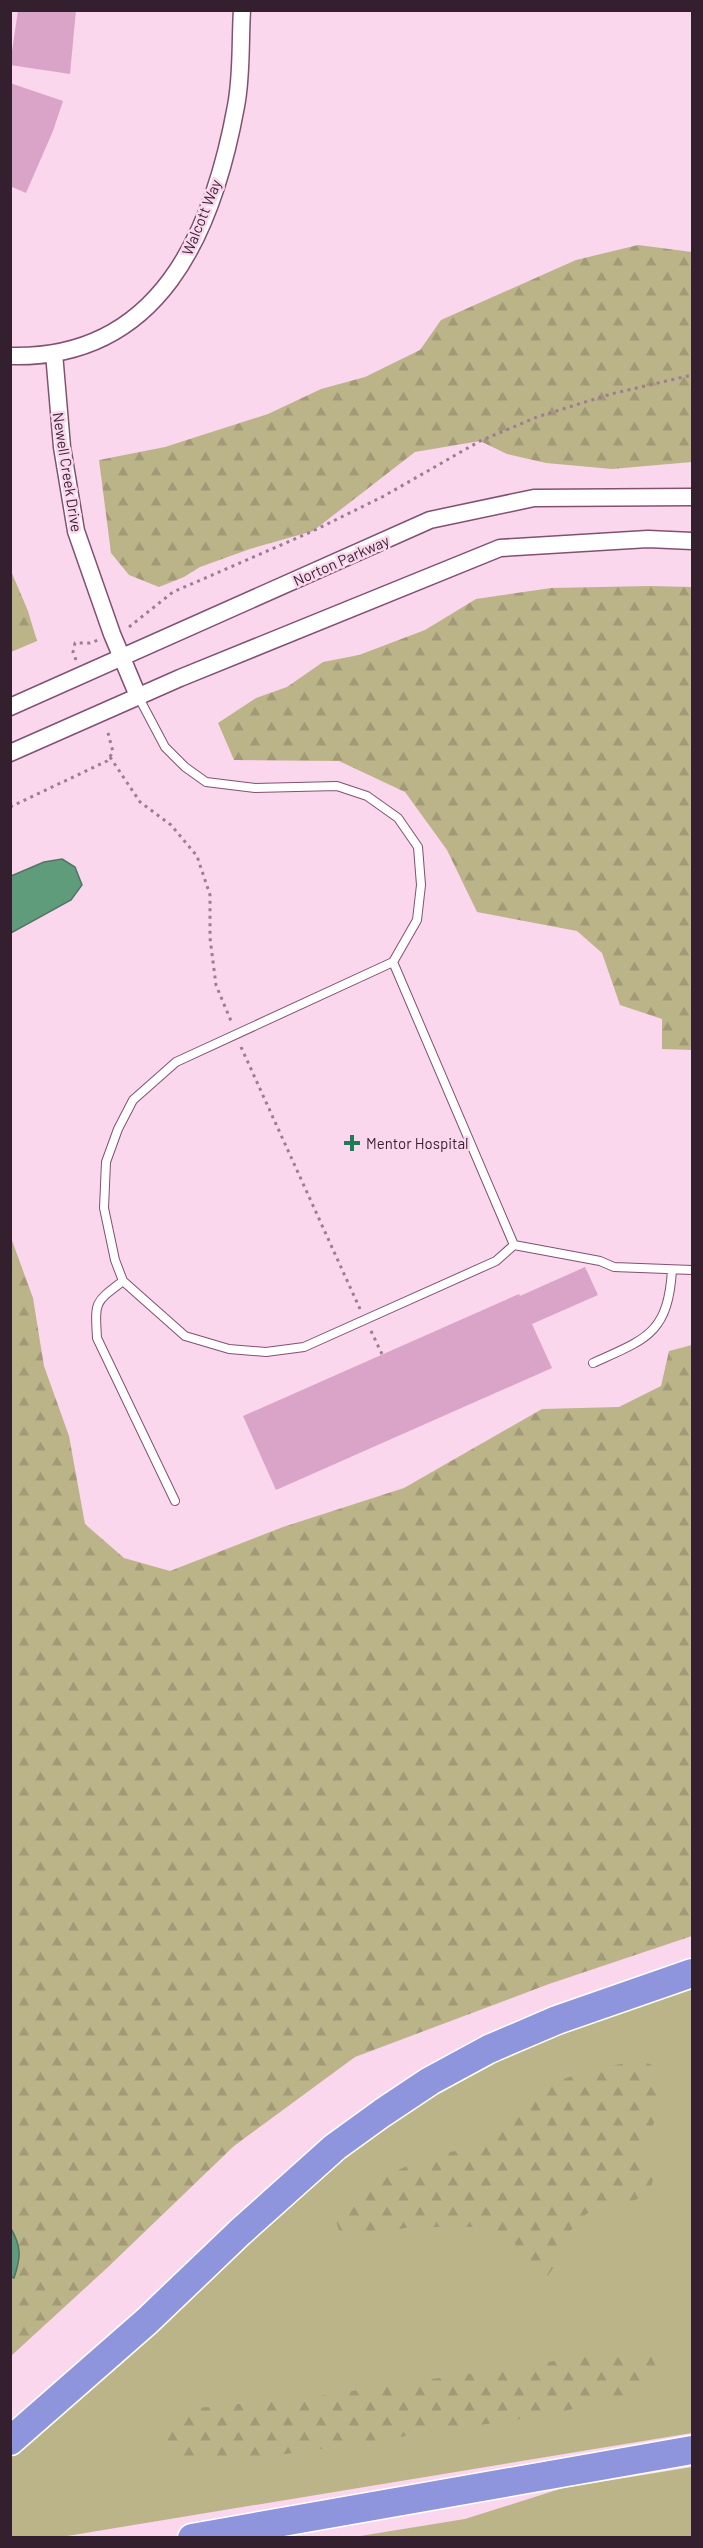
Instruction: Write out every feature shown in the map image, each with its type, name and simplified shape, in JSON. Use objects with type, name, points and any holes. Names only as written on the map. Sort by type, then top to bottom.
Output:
[{"type":"highway","points":[[10,2441],[147,2321],[335,2146],[382,2113],[430,2081],[489,2049],[557,2020],[693,1973]]},
{"type":"highway","points":[[192,2538],[693,2450]]},
{"type":"street","name":"Walcott Way","points":[[54,353],[82,347],[110,336],[134,320],[153,302],[182,265],[198,234],[230,133],[236,104],[242,10]]},
{"type":"street","points":[[10,356],[54,353]]},
{"type":"street","name":"Newell Creek Drive","points":[[54,353],[62,447],[76,531],[112,634],[138,696]]},
{"type":"street","name":"Norton Parkway","points":[[10,707],[430,520],[534,498],[693,496]]},
{"type":"street","points":[[10,753],[138,696],[500,548],[648,539],[693,541]]},
{"type":"lane","points":[[138,696],[165,747],[185,767],[206,782],[255,788],[337,786],[367,796],[398,818],[418,847],[421,885],[417,920],[393,962],[176,1062],[133,1100],[118,1129],[106,1162],[104,1208],[115,1260],[123,1281],[185,1336],[229,1349],[266,1352],[304,1347],[496,1261],[514,1245]]},
{"type":"lane","points":[[393,962],[514,1245]]},
{"type":"lane","points":[[514,1245],[600,1261],[614,1268],[693,1270]]},
{"type":"lane","points":[[593,1363],[637,1344],[651,1333],[670,1297],[672,1270]]},
{"type":"lane","points":[[123,1281],[99,1299],[95,1313],[97,1338],[175,1501]]},
{"type":"path","points":[[110,757],[140,802],[171,825],[197,856],[210,895],[210,938],[216,985],[236,1034],[382,1354]]},
{"type":"green space","points":[[638,245],[692,252],[692,462],[612,469],[546,463],[507,454],[480,441],[415,452],[313,531],[250,549],[200,567],[184,577],[159,587],[129,575],[111,553],[99,460],[165,447],[268,414],[321,389],[365,377],[420,350],[441,320],[576,260]]},
{"type":"green space","points":[[11,571],[28,611],[37,641],[11,652]]},
{"type":"green space","points":[[692,587],[692,1050],[662,1049],[662,1019],[620,1005],[602,953],[577,931],[477,912],[447,850],[405,792],[339,761],[234,760],[218,723],[256,698],[287,687],[323,662],[359,655],[425,630],[476,599],[551,588]]},
{"type":"green space","points":[[10,1235],[33,1298],[44,1366],[69,1436],[85,1524],[124,1558],[170,1571],[283,1527],[404,1488],[542,1409],[619,1407],[661,1386],[669,1351],[692,1345],[692,1936],[549,1984],[355,2057],[234,2146],[11,2356]]},
{"type":"green space","points":[[692,1987],[692,2433],[55,2538],[11,2537],[10,2451],[365,2137],[467,2072],[583,2022]]},
{"type":"green space","points":[[639,2062],[651,2064],[657,2069],[661,2084],[656,2119],[640,2140],[638,2147],[652,2175],[653,2181],[650,2188],[636,2200],[606,2205],[577,2222],[546,2278],[532,2278],[519,2250],[512,2240],[500,2231],[474,2227],[412,2227],[363,2235],[340,2232],[335,2219],[337,2211],[354,2194],[369,2185],[435,2155],[472,2148],[489,2137],[526,2101],[557,2082],[599,2068]]},
{"type":"green space","points":[[622,2351],[642,2353],[652,2357],[655,2365],[653,2375],[636,2392],[554,2414],[226,2463],[170,2461],[159,2448],[160,2427],[173,2414],[197,2408],[311,2397]]},
{"type":"green space","points":[[692,2467],[692,2537],[354,2537],[465,2519],[563,2488]]},
{"type":"shaded area","points":[[62,859],[75,867],[82,885],[71,900],[11,933],[11,876],[44,862]]},
{"type":"shaded area","points":[[10,2227],[17,2240],[19,2252],[14,2278],[11,2277]]},
{"type":"building","points":[[18,10],[76,10],[70,74],[10,65]]},
{"type":"building","points":[[10,83],[63,101],[53,131],[26,193],[10,186]]},
{"type":"building","points":[[585,1267],[598,1295],[532,1324],[552,1368],[276,1490],[243,1416]]},
{"type":"place","name":"Mentor Hospital","points":[[352,1143]]}]
